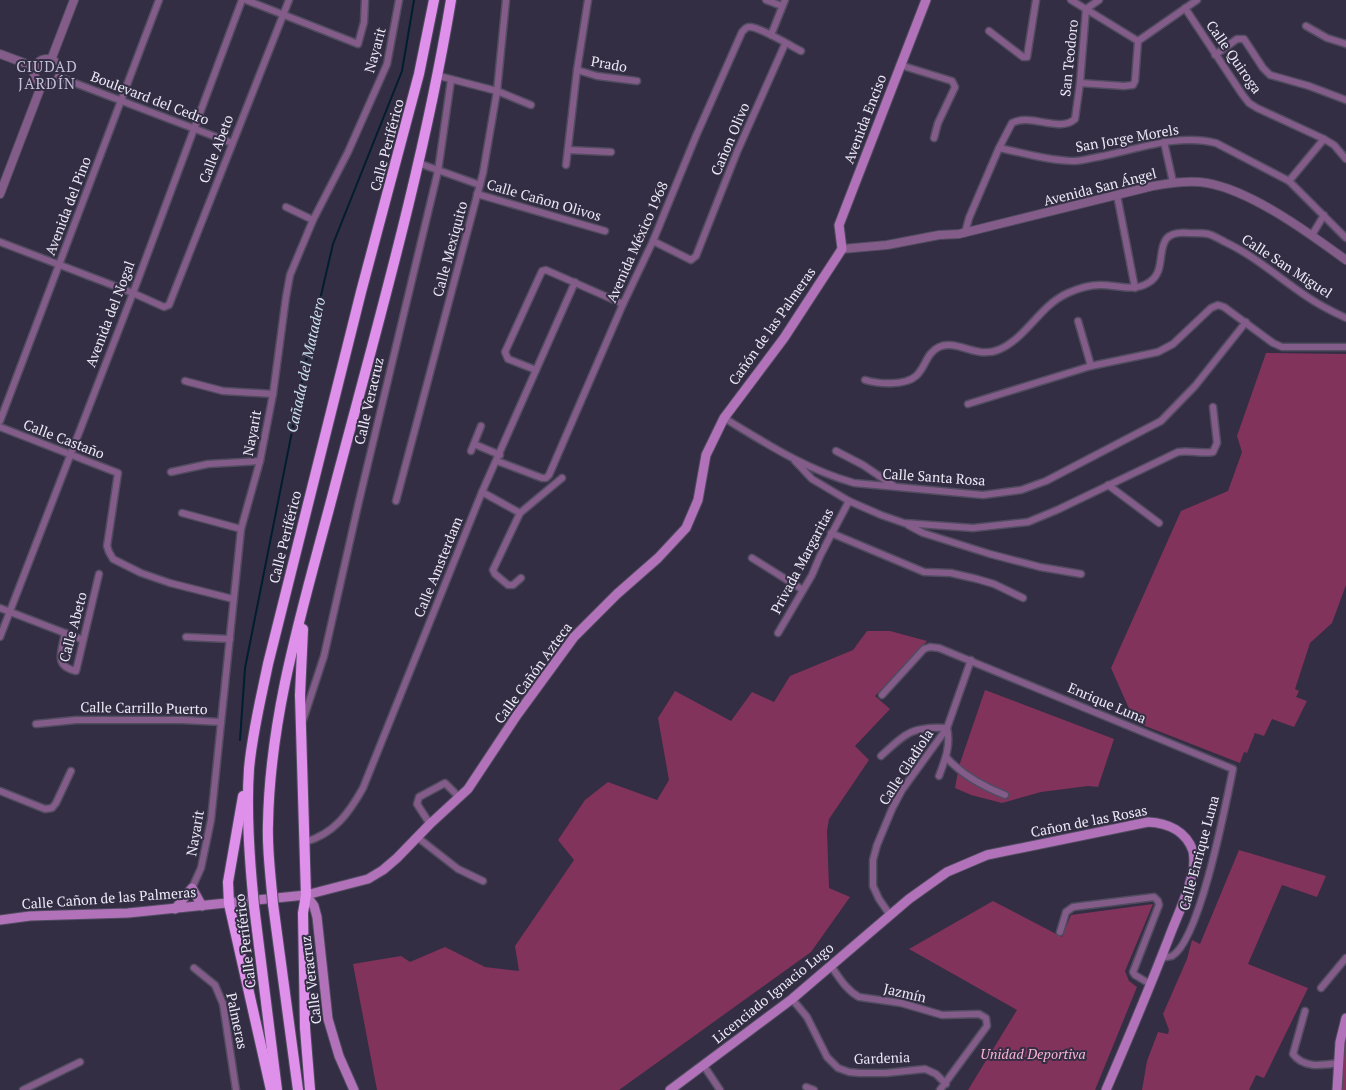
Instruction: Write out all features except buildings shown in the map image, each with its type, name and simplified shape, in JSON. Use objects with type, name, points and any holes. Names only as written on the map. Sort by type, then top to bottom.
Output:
[{"type":"highway","name":"Calle Periférico","points":[[277,1090],[254,906],[248,821],[250,768],[257,714],[361,292],[419,74],[434,0]]},
{"type":"highway","points":[[298,1090],[272,893],[268,825],[275,737],[286,675],[395,260],[438,76],[451,0]]},
{"type":"highway","points":[[304,604],[300,726],[306,895],[303,913],[305,1028],[310,1090]]},
{"type":"highway","points":[[250,768],[228,882],[229,904],[271,1090]]},
{"type":"main road","name":"Avenida Enciso","points":[[842,249],[839,225],[926,0]]},
{"type":"main road","name":"Cañón de las Palmeras","points":[[724,418],[784,338],[842,249]]},
{"type":"main road","name":"Calle Cañón Azteca","points":[[368,879],[397,858],[468,788],[480,773],[517,715],[574,637],[617,594],[658,558],[686,528],[698,500],[706,455],[724,418]]},
{"type":"main road","name":"Cañon de las Rosas","points":[[890,915],[947,872],[987,855],[1148,822],[1162,823],[1177,829],[1186,838],[1193,852],[1194,868],[1190,883],[1106,1090]]},
{"type":"main road","name":"Calle Cañon de las Palmeras","points":[[0,920],[30,916],[128,914],[229,904],[306,895],[368,879]]},
{"type":"main road","points":[[175,909],[192,888],[202,906]]},
{"type":"main road","name":"Calle Veracruz","points":[[306,895],[314,906],[318,917],[328,1019],[339,1056],[354,1090]]},
{"type":"main road","name":"Licenciado Ignacio Lugo","points":[[670,1090],[792,998],[890,915]]},
{"type":"main road","points":[[1337,1090],[1340,1042],[1346,1018]]},
{"type":"street","points":[[51,60],[74,0]]},
{"type":"street","name":"Avenida del Pino","points":[[0,421],[159,0]]},
{"type":"street","points":[[244,0],[358,44],[364,22],[365,0]]},
{"type":"street","name":"Avenida del Nogal","points":[[0,637],[244,0]]},
{"type":"street","name":"Calle Abeto","points":[[133,293],[167,307],[169,305],[289,0]]},
{"type":"street","name":"Nayarit","points":[[192,888],[201,868],[211,820],[241,529],[260,460],[273,394],[290,276],[313,220],[348,152],[387,64],[399,0]]},
{"type":"street","name":"Calle Mexiquito","points":[[396,501],[480,185],[497,91],[506,0]]},
{"type":"street","points":[[566,165],[577,70],[588,0]]},
{"type":"street","points":[[766,0],[783,3],[771,35],[801,51]]},
{"type":"street","points":[[989,32],[1024,57],[1027,57],[1036,0]]},
{"type":"street","points":[[1071,0],[1138,41]]},
{"type":"street","name":"San Teodoro","points":[[999,148],[1009,126],[1015,121],[1064,124],[1070,123],[1074,119],[1080,84],[1086,9],[1099,0]]},
{"type":"street","points":[[1138,41],[1197,0]]},
{"type":"street","name":"Calle Quiroga","points":[[1185,8],[1249,103],[1324,139],[1334,145],[1346,159]]},
{"type":"street","points":[[1306,26],[1327,38],[1346,44]]},
{"type":"street","name":"Avenida México 1968","points":[[499,458],[542,478],[546,478],[549,474],[623,304],[653,242],[696,136],[742,32],[750,27],[771,35]]},
{"type":"street","points":[[1215,55],[1237,39],[1244,39],[1270,76],[1310,86],[1346,100]]},
{"type":"street","points":[[1080,84],[1133,85],[1135,81],[1138,41]]},
{"type":"street","name":"Cañon Olivo","points":[[653,242],[691,260],[694,259],[737,152],[785,44]]},
{"type":"street","points":[[0,54],[35,67]]},
{"type":"street","points":[[42,60],[51,60],[58,67],[59,77],[50,85],[42,84],[34,75],[35,67],[42,60]]},
{"type":"street","points":[[900,65],[954,83],[934,138]]},
{"type":"street","name":"Prado","points":[[577,70],[598,76],[637,81]]},
{"type":"street","points":[[438,76],[497,91],[531,105]]},
{"type":"street","name":"Boulevard del Cedro","points":[[59,77],[232,143]]},
{"type":"street","name":"Calle Veracruz","points":[[300,726],[324,656],[361,492],[438,171],[451,80]]},
{"type":"street","points":[[0,194],[42,84]]},
{"type":"street","name":"San Jorge Morels","points":[[999,148],[1052,159],[1076,161],[1112,155],[1164,142],[1196,139],[1216,143],[1289,181],[1346,238]]},
{"type":"street","points":[[1289,181],[1324,139]]},
{"type":"street","points":[[1164,142],[1173,182]]},
{"type":"street","points":[[965,233],[969,218],[999,148]]},
{"type":"street","points":[[568,150],[611,152]]},
{"type":"street","name":"Calle Cañon Olivos","points":[[418,163],[480,185]]},
{"type":"street","name":"Avenida San Ángel","points":[[842,249],[887,245],[939,235],[965,233],[1173,182],[1206,183],[1225,188],[1253,200],[1312,235],[1346,260]]},
{"type":"street","name":"Calle Cañon Olivos","points":[[477,194],[605,231]]},
{"type":"street","points":[[865,380],[888,384],[910,380],[916,376],[933,351],[947,345],[986,354],[998,350],[1013,342],[1063,295],[1085,286],[1101,285],[1135,288],[1116,195]]},
{"type":"street","points":[[286,207],[313,220]]},
{"type":"street","points":[[1312,235],[1324,215]]},
{"type":"street","name":"Calle San Miguel","points":[[1135,288],[1147,284],[1156,278],[1160,270],[1160,250],[1170,235],[1182,232],[1208,234],[1244,251],[1307,297],[1346,318]]},
{"type":"street","points":[[0,242],[133,293]]},
{"type":"street","points":[[536,370],[508,359],[505,352],[542,271],[546,270],[576,282],[623,304]]},
{"type":"street","name":"Calle Amsterdam","points":[[305,842],[322,836],[337,824],[355,803],[363,788],[482,492],[499,458],[576,282]]},
{"type":"street","points":[[968,404],[1091,366],[1167,349],[1212,308],[1218,305],[1224,307],[1274,343],[1282,346],[1346,347]]},
{"type":"street","points":[[1078,321],[1091,366]]},
{"type":"street","name":"Calle Santa Rosa","points":[[724,418],[792,459],[854,483],[983,495],[1021,490],[1046,480],[1161,421],[1195,386],[1246,322]]},
{"type":"street","points":[[185,381],[223,390],[273,394]]},
{"type":"street","points":[[904,523],[973,528],[1028,522],[1178,452],[1186,450],[1206,453],[1213,452],[1217,443],[1213,407]]},
{"type":"street","points":[[481,426],[472,448],[499,458]]},
{"type":"street","name":"Calle Castaño","points":[[0,427],[118,473],[107,546],[108,552],[113,559],[141,573],[170,583],[233,598]]},
{"type":"street","points":[[836,450],[895,486]]},
{"type":"street","points":[[792,459],[812,479],[849,502],[904,523],[923,533],[1040,567],[1081,574]]},
{"type":"street","points":[[171,472],[208,464],[260,460]]},
{"type":"street","points":[[522,578],[508,585],[493,572],[520,513],[562,478]]},
{"type":"street","points":[[1108,486],[1159,523]]},
{"type":"street","points":[[482,492],[520,513]]},
{"type":"street","name":"Privada Margaritas","points":[[778,633],[804,590],[849,502]]},
{"type":"street","points":[[182,513],[241,529]]},
{"type":"street","points":[[832,533],[924,572],[951,573],[978,579],[994,584],[1023,598]]},
{"type":"street","points":[[752,558],[804,590]]},
{"type":"street","name":"Calle Abeto","points":[[65,633],[61,658],[62,664],[66,669],[76,671],[99,574]]},
{"type":"street","points":[[0,608],[83,640]]},
{"type":"street","points":[[186,637],[230,639]]},
{"type":"street","name":"Enrique Luna","points":[[882,695],[924,649],[930,647],[939,648],[1233,769]]},
{"type":"street","name":"Calle Gladiola","points":[[890,915],[873,886],[873,860],[876,845],[902,790],[947,728],[971,660]]},
{"type":"street","name":"Calle Carrillo Puerto","points":[[36,724],[67,720],[221,722]]},
{"type":"street","points":[[881,756],[894,744],[918,728],[929,726],[947,728],[949,741],[946,756],[938,776]]},
{"type":"street","points":[[946,756],[970,778],[984,787],[1005,795]]},
{"type":"street","name":"Calle Enrique Luna","points":[[1161,958],[1172,956],[1179,949],[1188,934],[1203,896],[1233,769]]},
{"type":"street","points":[[0,791],[45,809],[52,808],[71,771]]},
{"type":"street","points":[[430,824],[417,804],[419,796],[446,783],[459,797]]},
{"type":"street","points":[[417,837],[458,869],[483,881]]},
{"type":"street","name":"Calle Enrique Luna","points":[[1060,932],[1066,912],[1073,907],[1154,897],[1159,905],[1133,972],[1135,976],[1150,984]]},
{"type":"street","points":[[1321,988],[1346,958]]},
{"type":"street","name":"Jazmín","points":[[831,966],[844,984],[860,997],[901,1004],[942,1015],[979,1014],[986,1018],[987,1026],[946,1084]]},
{"type":"street","name":"Palmeras","points":[[194,968],[215,985],[223,1004],[236,1090]]},
{"type":"street","name":"Gardenia","points":[[792,998],[806,1017],[827,1057],[838,1068],[860,1074],[925,1069],[936,1074],[946,1084]]},
{"type":"street","points":[[1305,1011],[1293,1054],[1296,1058],[1314,1066],[1339,1063]]},
{"type":"street","points":[[23,1090],[80,1062]]},
{"type":"street","points":[[704,1066],[720,1090]]},
{"type":"street","points":[[940,1090],[946,1084]]},
{"type":"street","points":[[806,1087],[814,1090]]},
{"type":"green space","points":[[1266,353],[1346,354],[1346,585],[1332,623],[1310,643],[1295,689],[1299,691],[1296,697],[1307,701],[1294,727],[1272,719],[1264,736],[1255,733],[1247,753],[1244,752],[1240,763],[1135,722],[1111,668],[1181,511],[1228,491],[1242,452],[1237,436]]},
{"type":"green space","points":[[867,631],[890,631],[927,641],[875,696],[890,709],[855,746],[869,760],[829,819],[827,831],[829,888],[850,897],[811,952],[619,1090],[377,1090],[353,964],[401,956],[410,962],[445,947],[485,967],[519,971],[515,946],[574,860],[558,840],[585,800],[608,782],[657,800],[669,780],[658,718],[675,691],[731,721],[752,692],[774,702],[790,676],[853,650]]},
{"type":"green space","points":[[985,690],[1114,739],[1098,787],[1088,786],[1041,792],[1002,803],[971,795],[955,788],[959,766]]},
{"type":"green space","points":[[1239,850],[1326,876],[1317,897],[1282,885],[1248,964],[1308,988],[1264,1078],[1256,1075],[1249,1090],[1142,1090],[1147,1061],[1158,1032],[1168,1034],[1169,1030],[1163,1014],[1187,959],[1192,940],[1200,944]]},
{"type":"green space","name":"Unidad Deportiva","points":[[993,901],[1062,937],[1071,915],[1153,904],[1125,971],[1129,981],[1137,987],[1095,1090],[968,1090],[1017,1010],[909,949]]},
{"type":"green space","points":[[1346,1018],[1346,1090],[1337,1090]]},
{"type":"waterway","name":"Cañada del Matadero","points":[[240,740],[245,668],[308,351],[333,244],[402,71],[414,0]]},
{"type":"district","name":"CIUDAD JARDÍN","points":[[47,76]]}]
